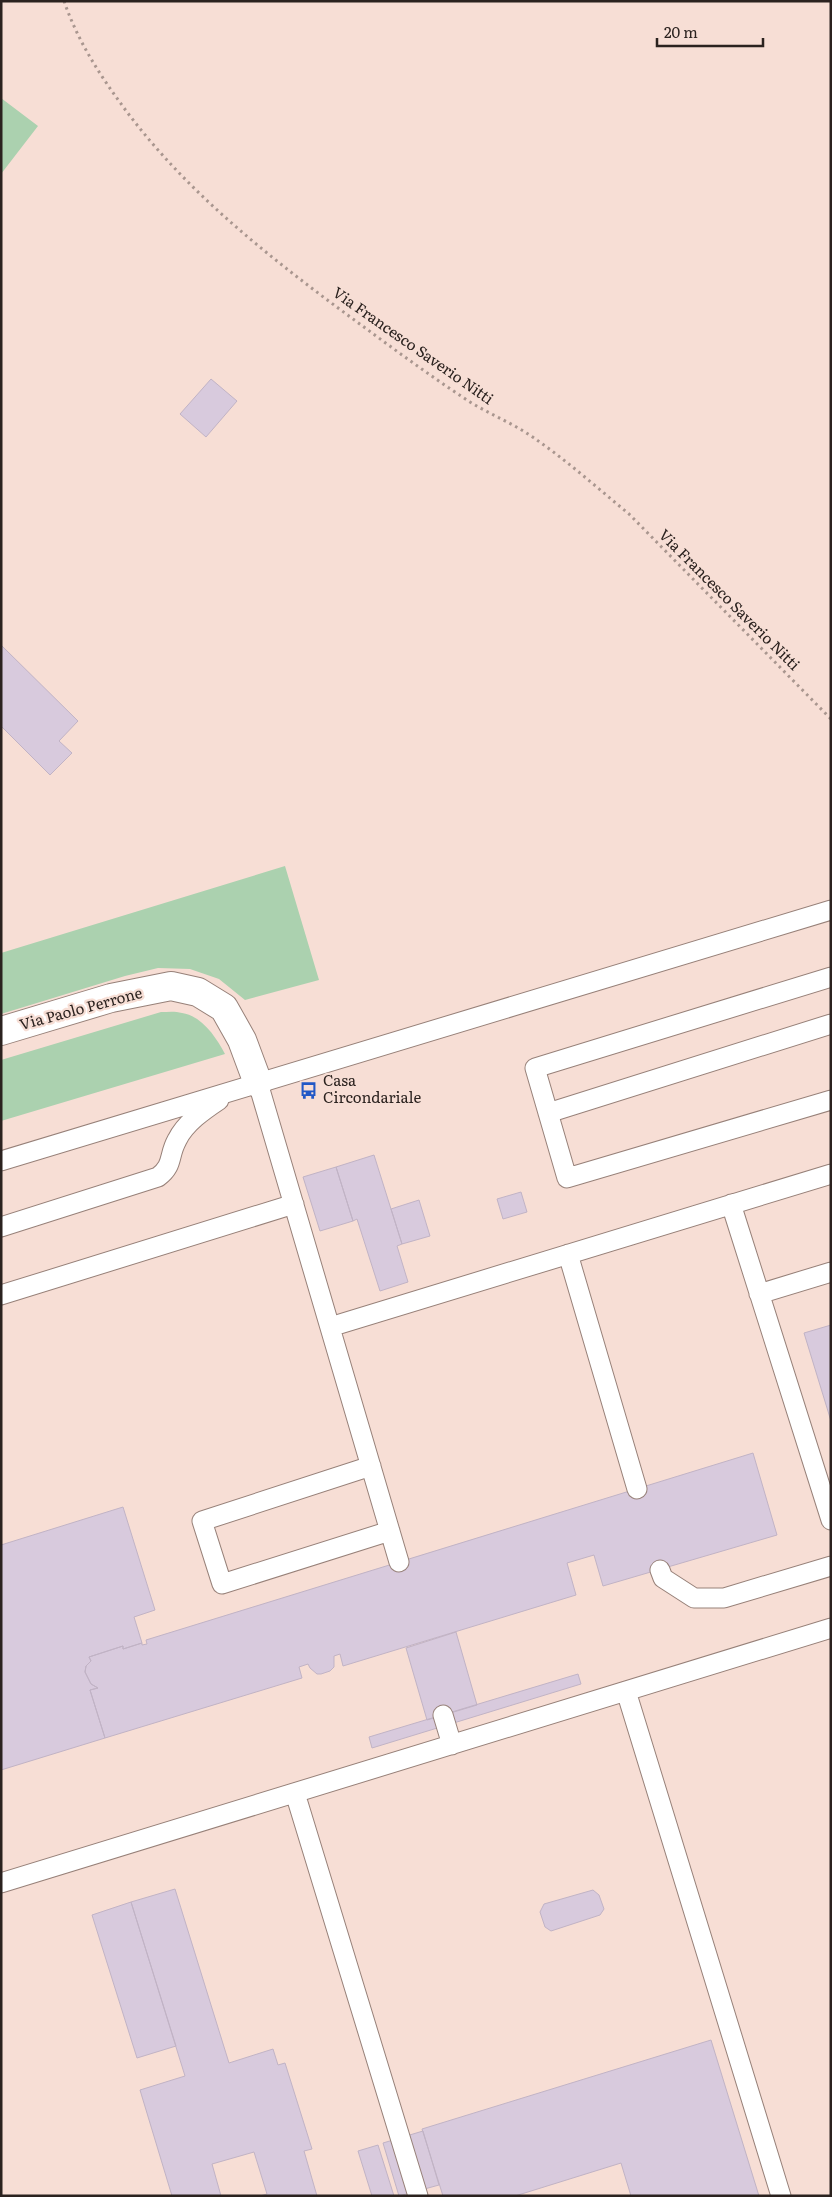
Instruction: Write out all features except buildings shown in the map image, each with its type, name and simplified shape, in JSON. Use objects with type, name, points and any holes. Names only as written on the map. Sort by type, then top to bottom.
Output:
[{"type":"street","name":"Via Paolo Perrone","points":[[1,1031],[111,998],[171,986],[198,992],[224,1008],[242,1040],[258,1083]]},
{"type":"lane","points":[[1,1162],[831,910]]},
{"type":"lane","points":[[831,977],[535,1068],[567,1178],[831,1100]]},
{"type":"lane","points":[[548,1113],[831,1024]]},
{"type":"lane","points":[[258,1083],[399,1562]]},
{"type":"lane","points":[[1,1227],[158,1177],[168,1170],[177,1138],[189,1124],[206,1109],[233,1091]]},
{"type":"lane","points":[[330,1327],[831,1174]]},
{"type":"lane","points":[[1,1296],[294,1204]]},
{"type":"lane","points":[[731,1204],[831,1520]]},
{"type":"lane","points":[[568,1254],[636,1489]]},
{"type":"lane","points":[[759,1294],[831,1272]]},
{"type":"lane","points":[[371,1466],[202,1521],[222,1584],[390,1531]]},
{"type":"lane","points":[[660,1570],[663,1578],[694,1598],[724,1598],[831,1566]]},
{"type":"lane","points":[[1,1883],[831,1628]]},
{"type":"lane","points":[[626,1691],[781,2196]]},
{"type":"lane","points":[[443,1714],[452,1745]]},
{"type":"lane","points":[[295,1793],[418,2196]]},
{"type":"path","name":"Via Francesco Saverio Nitti","points":[[64,1],[85,50],[112,91],[154,148],[186,182],[269,256],[360,324],[472,403],[524,432],[596,486],[629,514],[831,719]]},
{"type":"green space","points":[[1,98],[38,126],[1,174]]},
{"type":"green space","points":[[285,866],[319,980],[245,1000],[219,979],[190,969],[158,968],[125,976],[1,1014],[1,953]]},
{"type":"green space","points":[[161,1012],[179,1012],[196,1018],[213,1034],[225,1054],[1,1121],[1,1060]]},
{"type":"place","name":"Casa Circondariale","points":[[309,1090]]}]
